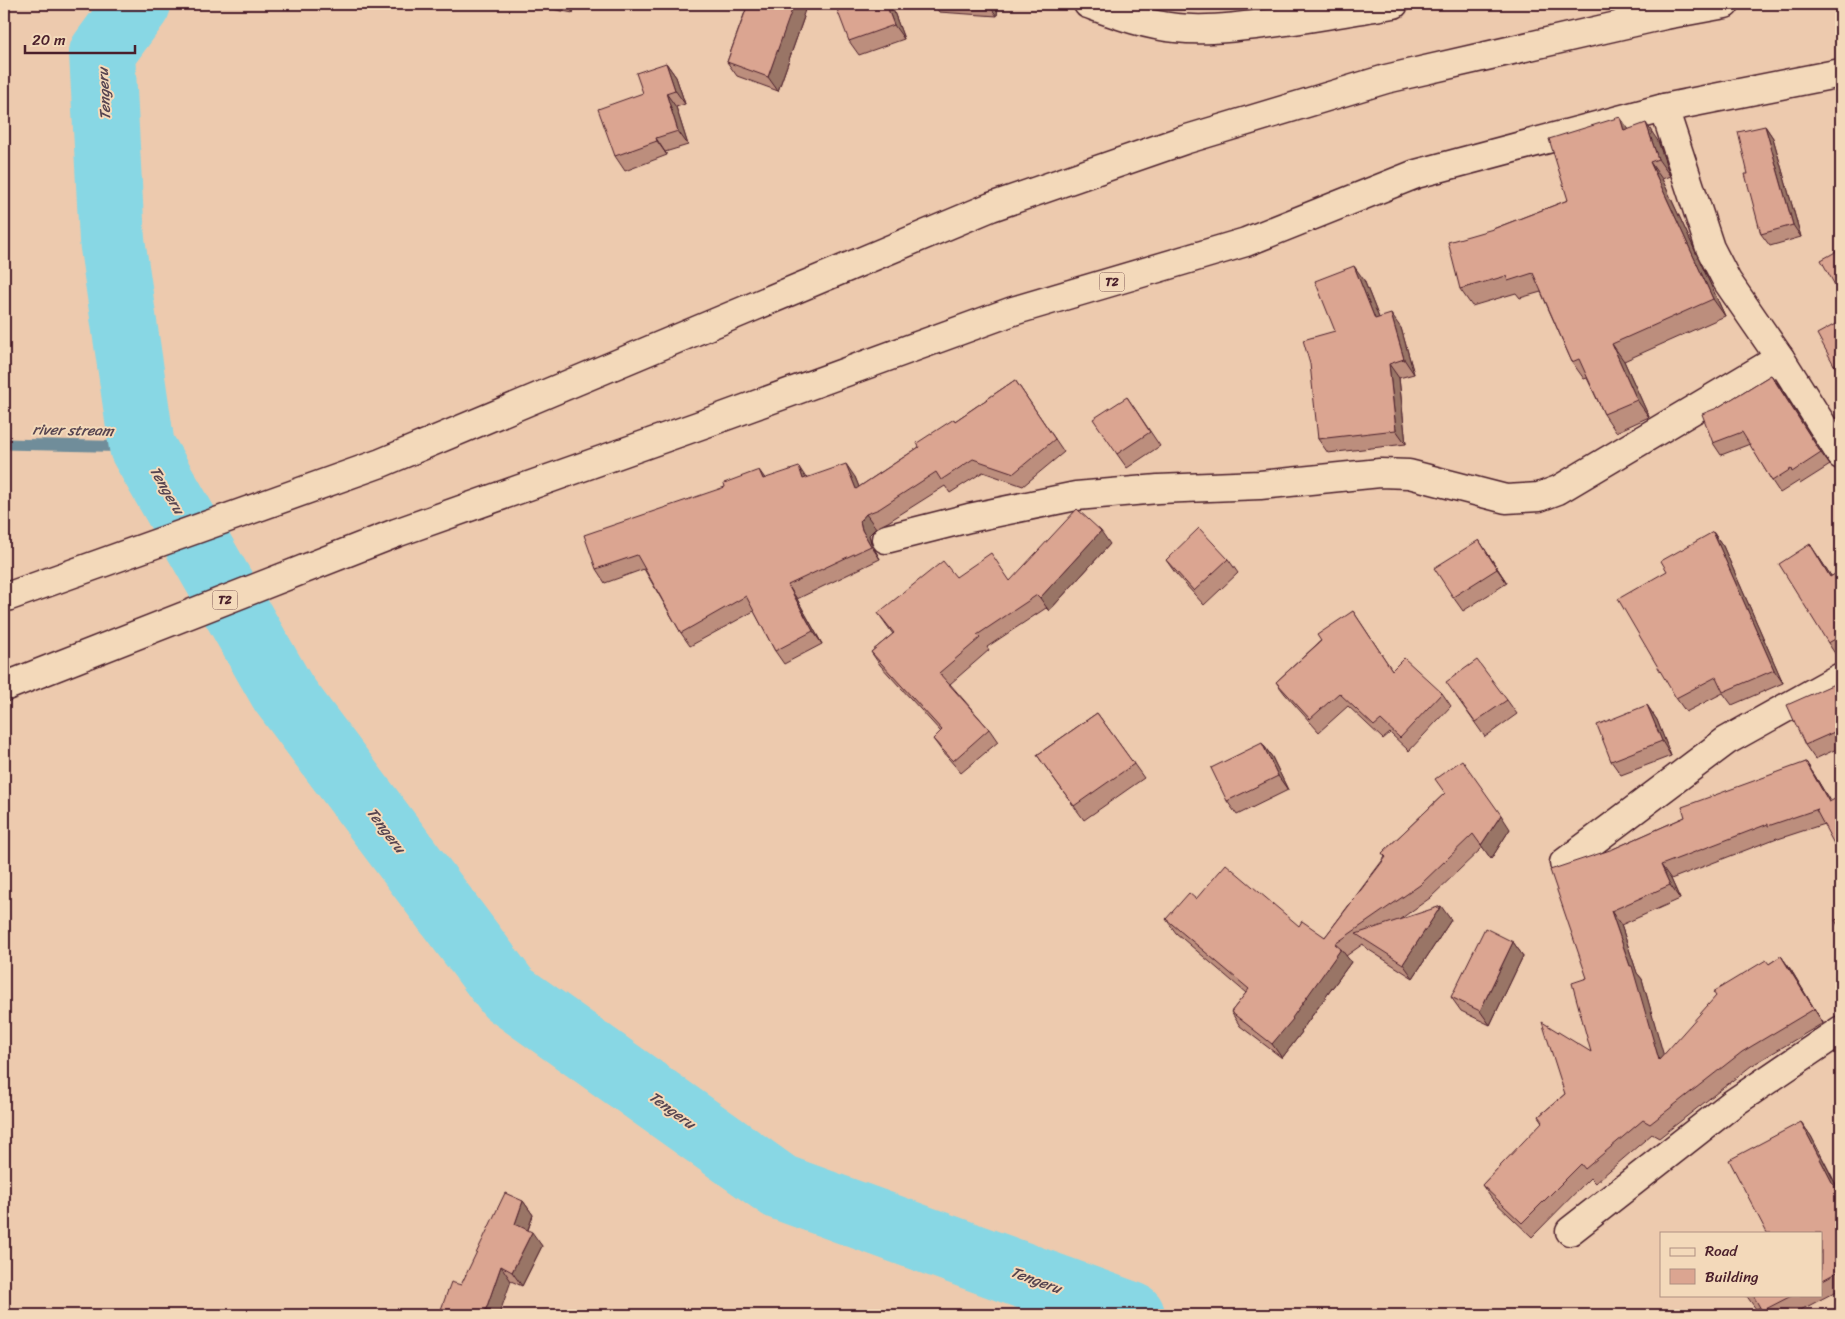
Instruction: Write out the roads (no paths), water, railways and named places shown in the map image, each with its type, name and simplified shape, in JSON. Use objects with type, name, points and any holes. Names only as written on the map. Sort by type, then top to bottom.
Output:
[{"type":"main road","points":[[1088,4],[1120,16],[1152,24],[1176,28],[1220,29],[1275,23],[1394,4]]},
{"type":"main road","points":[[1627,4],[1665,15]]},
{"type":"main road","points":[[13,595],[381,463],[992,207],[1156,150],[1386,79],[1665,15],[1725,4]]},
{"type":"main road","name":"T2","points":[[4,686],[396,533],[709,422],[1013,311],[1246,242],[1416,174],[1664,108],[1841,74]]},
{"type":"main road","points":[[1664,108],[1710,248],[1727,281],[1780,358],[1841,455]]},
{"type":"main road","points":[[886,539],[969,518],[1076,496],[1158,489],[1260,485],[1380,473],[1409,474],[1506,499],[1539,497],[1558,490],[1780,358]]},
{"type":"main road","points":[[1564,862],[1726,741],[1841,677]]},
{"type":"main road","points":[[1570,1230],[1732,1104],[1841,1030]]},
{"type":"waterway","name":"Tengeru","points":[[138,4],[102,53],[112,240],[142,447],[283,693],[508,993],[780,1187],[1132,1315]]},
{"type":"waterway","name":"river stream","points":[[4,444],[142,447]]}]
